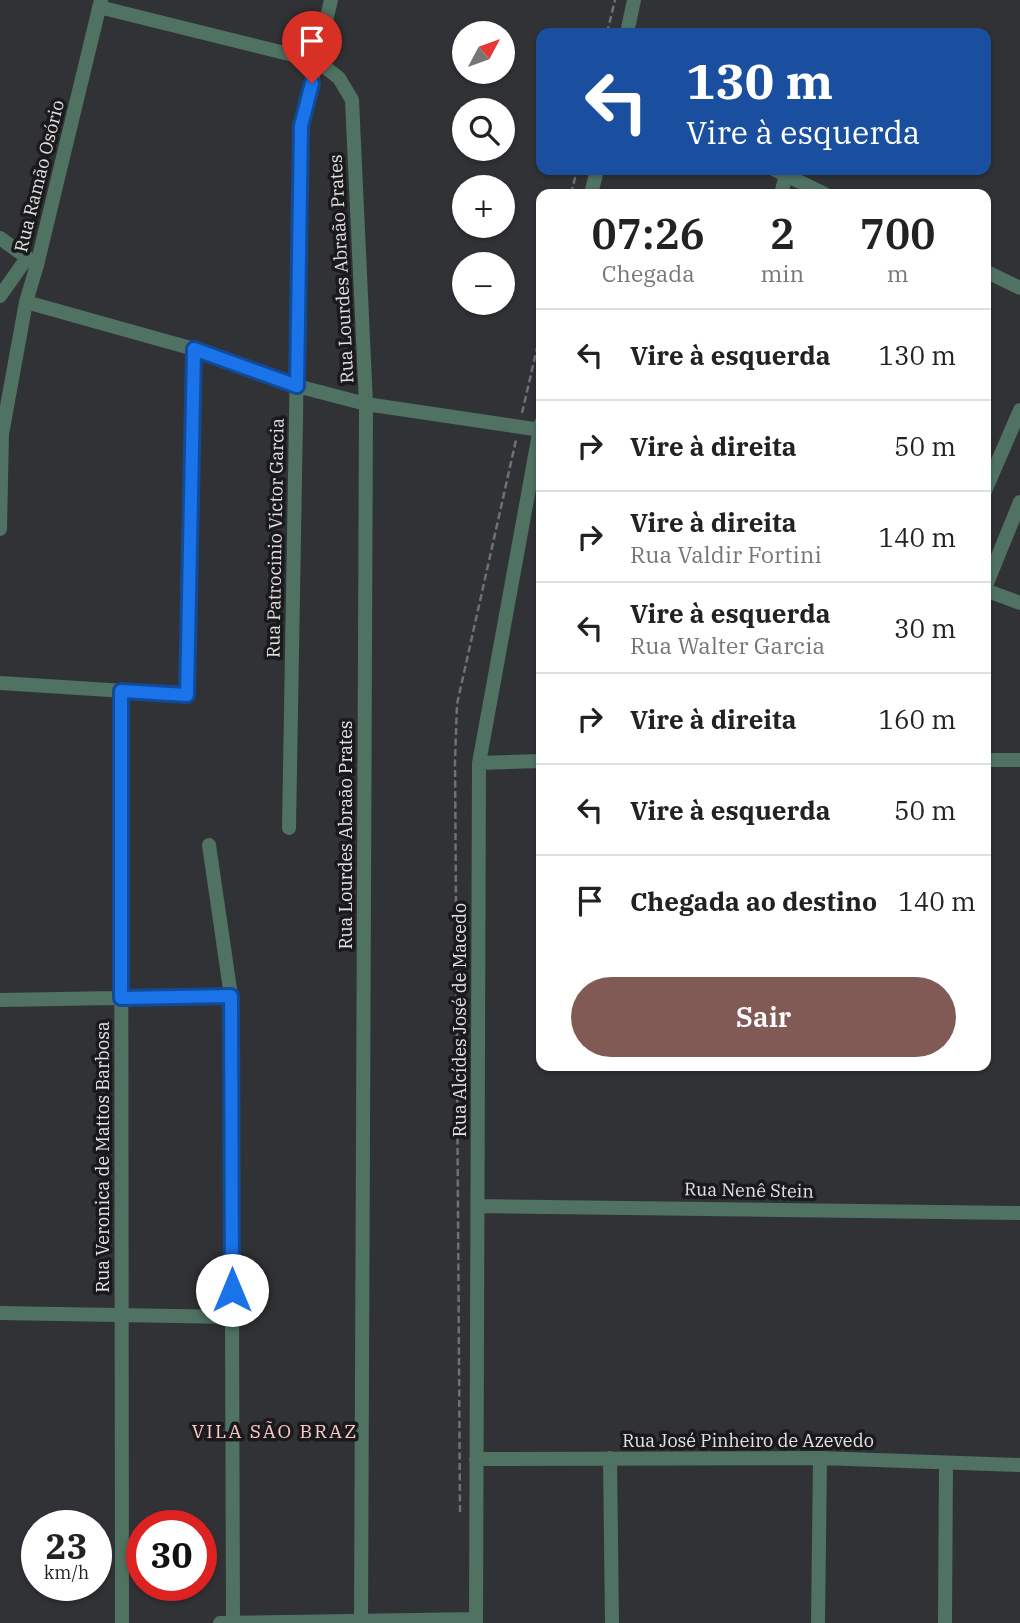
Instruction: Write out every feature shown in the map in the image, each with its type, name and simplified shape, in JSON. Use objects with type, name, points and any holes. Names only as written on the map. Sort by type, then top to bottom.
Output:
[{"type":"street","name":"Rua Patrocinio Victor Garcia","points":[[289,828],[301,126],[331,0]]},
{"type":"street","points":[[628,28],[634,0]]},
{"type":"street","points":[[100,3],[317,61]]},
{"type":"street","name":"Rua Ramão Osório","points":[[0,529],[1,435],[32,262],[100,3]]},
{"type":"street","name":"Rua Lourdes Abraão Prates","points":[[317,61],[339,78],[352,100],[366,404],[361,1622]]},
{"type":"street","points":[[785,175],[815,189]]},
{"type":"street","points":[[0,238],[32,262],[0,296]]},
{"type":"street","points":[[991,274],[1020,288]]},
{"type":"street","points":[[26,302],[194,349],[297,386],[366,404],[536,427]]},
{"type":"street","points":[[0,683],[187,695],[194,349]]},
{"type":"street","points":[[991,477],[1020,410]]},
{"type":"street","name":"Rua Alcídes José de Macedo","points":[[476,1621],[479,763],[536,450]]},
{"type":"street","points":[[991,574],[1020,502]]},
{"type":"street","points":[[991,591],[1020,603]]},
{"type":"street","name":"Rua Veronica de Mattos Barbosa","points":[[121,691],[122,1623]]},
{"type":"street","points":[[991,760],[1020,760]]},
{"type":"street","points":[[479,763],[536,761]]},
{"type":"street","points":[[209,845],[231,996],[233,1623]]},
{"type":"street","points":[[0,1000],[231,996]]},
{"type":"street","name":"Rua Nenê Stein","points":[[478,1206],[1020,1213]]},
{"type":"street","points":[[0,1313],[233,1317]]},
{"type":"street","points":[[610,1458],[612,1623]]},
{"type":"street","points":[[818,1623],[820,1458]]},
{"type":"street","name":"Rua José Pinheiro de Azevedo","points":[[476,1459],[820,1458],[1020,1465]]},
{"type":"street","points":[[945,1623],[946,1463]]},
{"type":"street","points":[[220,1623],[476,1621]]},
{"type":"path","points":[[608,28],[615,0]]},
{"type":"district","name":"VILA SÃO BRAZ","points":[[275,1431]]},
{"type":"route","points":[[232,1290],[231,996],[121,998],[121,691],[187,695],[194,349],[297,386],[301,126],[312,83]]}]
